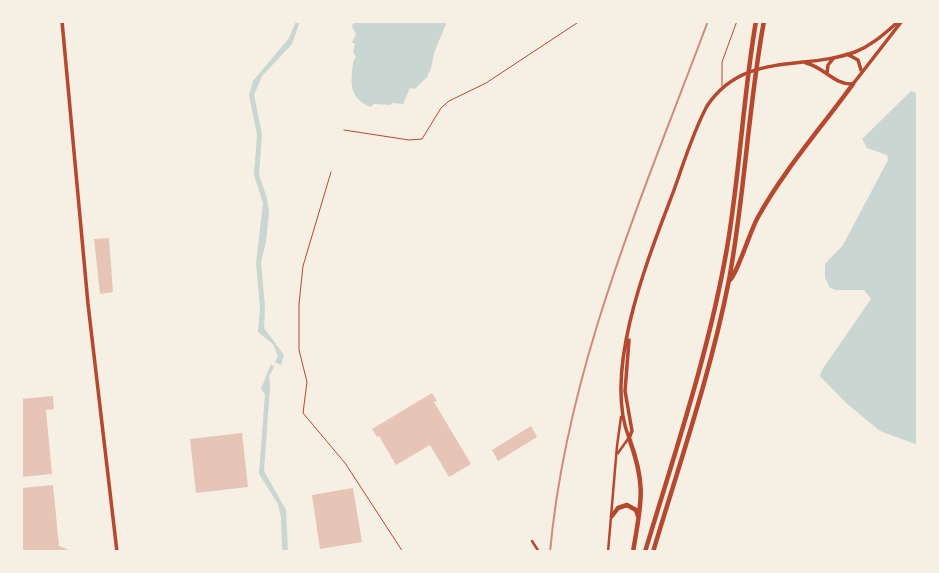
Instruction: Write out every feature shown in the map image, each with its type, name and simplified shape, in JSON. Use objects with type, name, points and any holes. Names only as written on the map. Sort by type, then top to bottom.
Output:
[{"type":"highway","points":[[645,552],[713,314],[731,221],[756,21]]},
{"type":"highway","points":[[653,552],[710,357],[728,282],[740,215],[764,21]]},
{"type":"highway","points":[[728,282],[734,277],[744,247],[761,211],[853,85]]},
{"type":"highway","points":[[629,439],[641,478],[639,516],[632,552]]},
{"type":"highway","points":[[612,516],[618,508],[627,505],[634,508],[639,516]]},
{"type":"street","points":[[62,21],[89,315],[117,552]]},
{"type":"street","points":[[800,62],[815,65],[841,83],[853,85],[901,21]]},
{"type":"street","points":[[608,552],[624,360],[631,320],[645,268],[710,101],[722,88],[755,70],[776,64],[847,54],[874,42],[901,21]]},
{"type":"street","points":[[847,54],[858,60],[862,72]]},
{"type":"street","points":[[827,73],[828,65],[835,57]]},
{"type":"street","points":[[617,456],[632,431],[625,391],[631,320]]},
{"type":"street","points":[[621,417],[629,439]]},
{"type":"street","points":[[532,541],[539,552]]},
{"type":"lane","points":[[344,130],[409,140],[422,138],[445,105],[486,83],[580,21]]},
{"type":"lane","points":[[722,88],[722,62],[737,21]]},
{"type":"path","points":[[331,172],[303,266],[299,304],[299,350],[307,382],[303,413],[345,463],[404,552]]},
{"type":"shaded area","points":[[296,21],[300,21],[292,44],[262,76],[254,95],[262,134],[259,175],[269,212],[261,262],[264,328],[284,355],[281,365],[275,362],[278,356],[273,344],[258,332],[260,308],[256,263],[263,203],[254,175],[257,135],[249,95],[253,81],[289,38]]},
{"type":"shaded area","points":[[355,21],[444,21],[446,24],[427,77],[415,89],[410,88],[403,104],[374,104],[370,107],[354,94],[352,79],[356,57],[353,52],[355,44],[352,42],[356,34],[352,26]]},
{"type":"shaded area","points":[[911,91],[918,94],[918,445],[880,431],[845,402],[820,376],[871,299],[864,290],[830,288],[825,278],[825,264],[843,245],[888,160],[887,155],[867,148],[862,139]]},
{"type":"shaded area","points":[[271,364],[274,367],[269,376],[264,471],[286,510],[288,552],[282,551],[278,504],[259,474],[265,394],[261,389]]},
{"type":"building","points":[[109,238],[113,292],[100,294],[94,239]]},
{"type":"building","points":[[432,393],[437,401],[434,402],[471,464],[449,477],[430,445],[396,465],[372,429]]},
{"type":"building","points":[[53,396],[54,409],[46,410],[52,474],[21,477],[21,399]]},
{"type":"building","points":[[531,426],[537,437],[498,461],[492,450]]},
{"type":"building","points":[[242,433],[248,487],[196,493],[190,439]]},
{"type":"building","points":[[53,485],[59,546],[74,552],[21,552],[21,488]]},
{"type":"building","points":[[353,488],[362,542],[320,549],[312,495]]},
{"type":"railway","points":[[550,552],[559,483],[590,348],[634,216],[708,21]]}]
